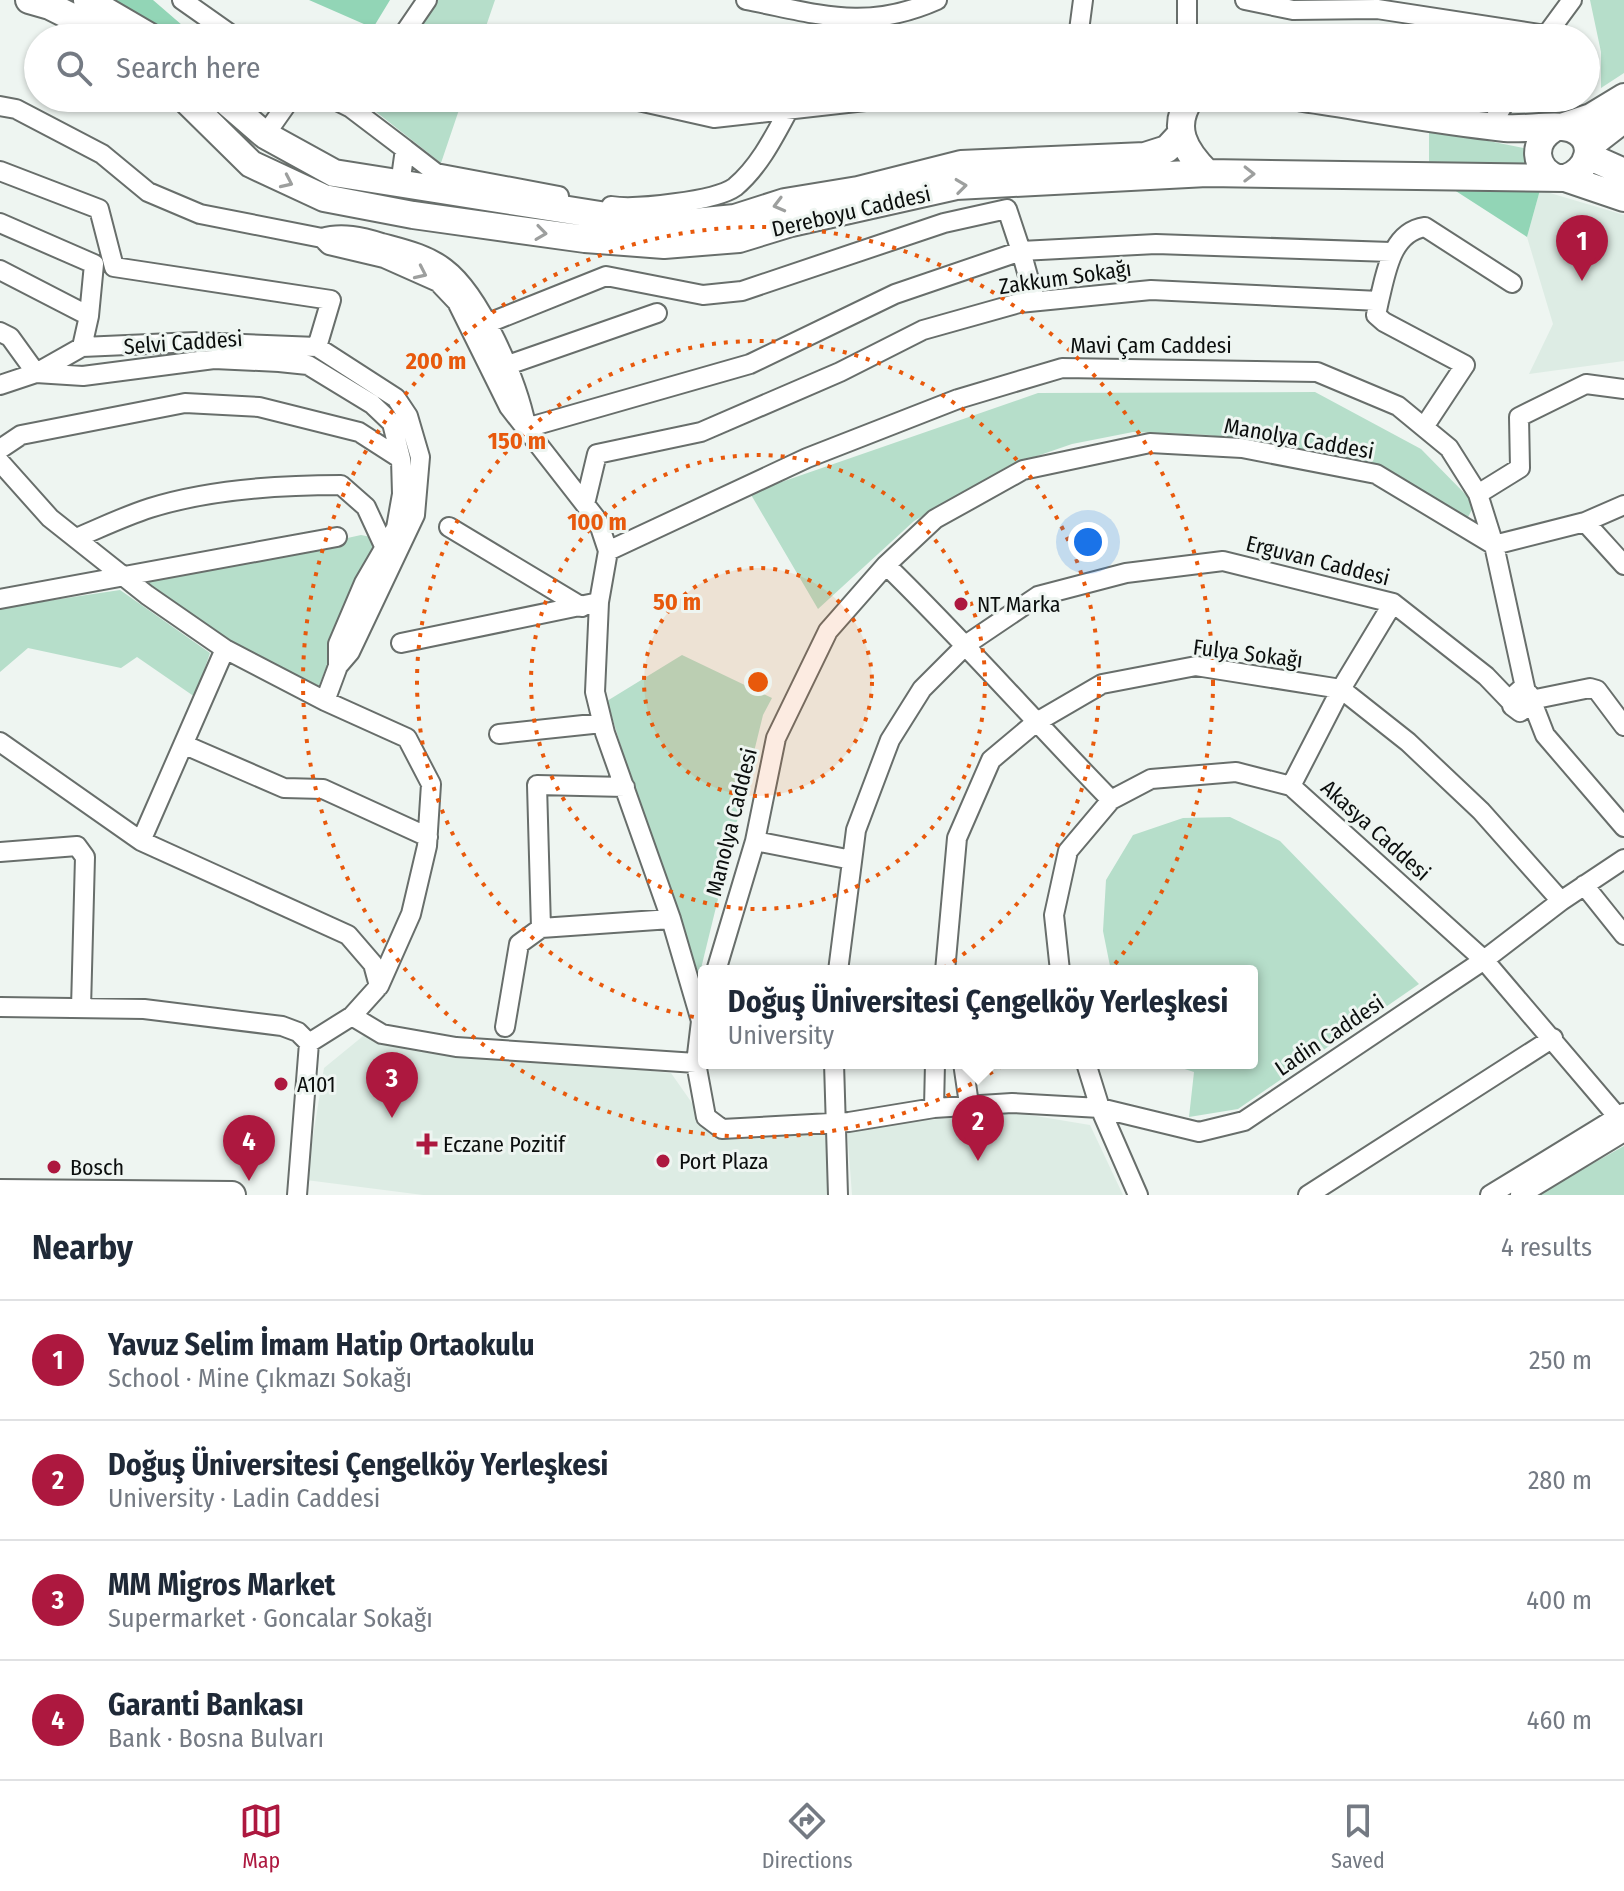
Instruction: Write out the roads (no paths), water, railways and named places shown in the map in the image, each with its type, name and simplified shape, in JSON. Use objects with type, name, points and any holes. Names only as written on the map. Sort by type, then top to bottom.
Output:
[{"type":"main road","points":[[29,0],[50,6],[86,24]]},
{"type":"main road","points":[[87,0],[128,24]]},
{"type":"main road","points":[[1600,112],[1624,97]]},
{"type":"main road","name":"Dereboyu Caddesi","points":[[198,112],[251,164],[324,198],[413,215],[585,239],[664,245],[739,239],[791,223],[956,186],[1207,173],[1561,178],[1624,198]]},
{"type":"main road","name":"Dereboyu Caddesi","points":[[238,112],[265,135],[334,173],[663,225],[735,218],[785,202],[858,190],[961,164],[1145,156],[1167,149],[1181,112]]},
{"type":"main road","points":[[1182,112],[1185,147],[1207,173]]},
{"type":"main road","points":[[1396,112],[1490,126],[1557,128],[1578,132],[1588,151],[1624,172]]},
{"type":"main road","points":[[1599,112],[1557,128],[1541,139],[1537,155],[1543,169],[1561,178],[1581,171],[1588,151],[1624,119]]},
{"type":"main road","points":[[251,164],[265,135]]},
{"type":"main road","points":[[0,1193],[232,1195]]},
{"type":"street","points":[[182,0],[216,24]]},
{"type":"street","points":[[414,24],[427,0]]},
{"type":"street","points":[[746,0],[855,21],[899,15],[937,0]]},
{"type":"street","points":[[1080,24],[1083,0]]},
{"type":"street","points":[[1187,0],[1187,24]]},
{"type":"street","points":[[1245,0],[1293,10],[1377,9],[1467,24]]},
{"type":"street","points":[[1554,24],[1572,0]]},
{"type":"street","points":[[0,106],[16,109],[102,154],[148,192],[200,214],[322,238],[337,234],[419,253],[446,268],[469,293],[486,324],[521,400],[526,428]]},
{"type":"street","points":[[265,135],[281,112]]},
{"type":"street","points":[[365,112],[436,173],[624,208],[682,203],[733,188],[768,148],[787,112]]},
{"type":"street","points":[[687,112],[714,118],[764,112]]},
{"type":"street","points":[[1490,126],[1499,112]]},
{"type":"street","points":[[400,185],[405,149]]},
{"type":"street","points":[[0,171],[99,209],[114,267],[331,300],[317,347]]},
{"type":"street","points":[[486,324],[606,276],[703,295],[742,291],[944,223],[1007,209],[1035,301]]},
{"type":"street","points":[[0,223],[94,264],[89,316],[82,347]]},
{"type":"street","points":[[1424,427],[1465,365],[1376,315],[1391,252],[1414,229],[1425,227],[1512,283]]},
{"type":"street","points":[[322,238],[329,245],[384,258],[438,282],[457,302],[509,407],[598,521],[608,551],[590,604],[595,692],[602,723],[698,1001]]},
{"type":"street","points":[[526,428],[750,364],[895,294],[1021,251],[1156,244],[1391,252]]},
{"type":"street","points":[[0,270],[89,316]]},
{"type":"street","name":"Zakkum Sokağı","points":[[585,504],[597,454],[701,432],[840,372],[923,330],[1035,301],[1151,290],[1379,301]]},
{"type":"street","points":[[505,366],[657,313]]},
{"type":"street","points":[[0,332],[10,337],[36,373],[82,347],[195,342],[317,347],[396,398],[408,416],[422,470],[409,528],[350,652],[338,666]]},
{"type":"street","name":"Selvi Caddesi","points":[[0,385],[36,373],[83,376],[214,359],[308,365],[372,404],[392,423],[401,459],[402,494],[396,528],[350,612],[338,644],[338,666],[325,701]]},
{"type":"street","name":"Mavi Çam Caddesi","points":[[608,551],[807,458],[958,399],[1062,368],[1317,372],[1398,406],[1449,448],[1478,494],[1494,545],[1523,700]]},
{"type":"street","points":[[1478,494],[1520,468],[1519,417],[1586,384],[1624,389]]},
{"type":"street","points":[[309,1043],[352,1016],[379,986],[411,914],[428,837],[431,784],[407,738],[325,701],[225,649],[126,578],[50,518],[1,461],[21,435],[185,403],[259,407],[359,432],[401,459]]},
{"type":"street","name":"Manolya Caddesi","points":[[718,965],[755,841],[776,738],[828,631],[886,565],[935,519],[1023,470],[1150,443],[1242,448],[1376,474],[1494,545]]},
{"type":"street","points":[[76,538],[152,508],[243,491],[300,485],[341,485],[366,507],[385,548]]},
{"type":"street","points":[[1494,545],[1585,522],[1624,505]]},
{"type":"street","points":[[1585,522],[1624,565]]},
{"type":"street","points":[[449,527],[590,604]]},
{"type":"street","points":[[0,599],[337,537]]},
{"type":"street","name":"Erguvan Caddesi","points":[[839,965],[856,830],[890,740],[922,689],[967,644],[1038,596],[1126,573],[1223,561],[1393,603],[1486,676],[1523,700],[1545,735],[1624,827]]},
{"type":"street","points":[[886,565],[967,644],[1035,723],[1111,800]]},
{"type":"street","points":[[1291,786],[1341,689],[1393,603]]},
{"type":"street","points":[[401,643],[590,604]]},
{"type":"street","points":[[141,841],[225,649]]},
{"type":"street","name":"Fulya Sokağı","points":[[946,965],[957,838],[991,760],[1035,723],[1102,684],[1196,666],[1341,689],[1408,742],[1481,811],[1561,901]]},
{"type":"street","points":[[1523,700],[1590,688],[1597,690],[1624,726]]},
{"type":"street","points":[[499,734],[602,723]]},
{"type":"street","points":[[0,742],[141,841],[348,935],[373,964],[379,986]]},
{"type":"street","points":[[185,745],[284,788],[323,789],[428,837]]},
{"type":"street","name":"Akasya Caddesi","points":[[1059,965],[1054,915],[1068,851],[1111,800],[1151,779],[1236,772],[1291,786],[1484,960],[1622,1120]]},
{"type":"street","points":[[541,928],[537,785],[625,787]]},
{"type":"street","points":[[755,841],[852,860]]},
{"type":"street","points":[[0,852],[77,846],[85,857],[81,1008]]},
{"type":"street","name":"Ladin Caddesi","points":[[698,1050],[696,1063],[706,1117],[722,1129],[834,1123],[969,1104],[1100,1108],[1199,1132],[1244,1121],[1484,960],[1561,901],[1624,859]]},
{"type":"street","points":[[1584,885],[1624,935]]},
{"type":"street","points":[[505,1027],[519,944],[541,928],[671,919]]},
{"type":"street","points":[[0,1007],[144,1009],[282,1026],[298,1032],[309,1043],[297,1195]]},
{"type":"street","points":[[352,1016],[382,1034],[456,1047],[696,1063]]},
{"type":"street","points":[[1308,1195],[1553,1038]]},
{"type":"street","points":[[834,1069],[838,1195]]},
{"type":"street","points":[[934,1108],[935,1069]]},
{"type":"street","points":[[964,1069],[969,1104]]},
{"type":"street","points":[[1088,1069],[1100,1108],[1138,1195]]},
{"type":"street","points":[[1490,1195],[1622,1120]]},
{"type":"street","points":[[1520,1195],[1622,1120]]},
{"type":"place","name":"Yavuz Selim İmam Hatip Ortaokulu","points":[[1582,281]]},
{"type":"place","name":"NT Marka","points":[[961,604]]},
{"type":"place","name":"A101","points":[[281,1084]]},
{"type":"place","name":"MM Migros Market","points":[[392,1118]]},
{"type":"place","name":"Eczane Pozitif","points":[[427,1144]]},
{"type":"place","name":"Port Plaza","points":[[663,1161]]},
{"type":"place","name":"Doğuş Üniversitesi Çengelköy Yerleşkesi","points":[[978,1161]]},
{"type":"place","name":"Bosch","points":[[54,1167]]},
{"type":"place","name":"Garanti Bankası","points":[[249,1181]]}]
